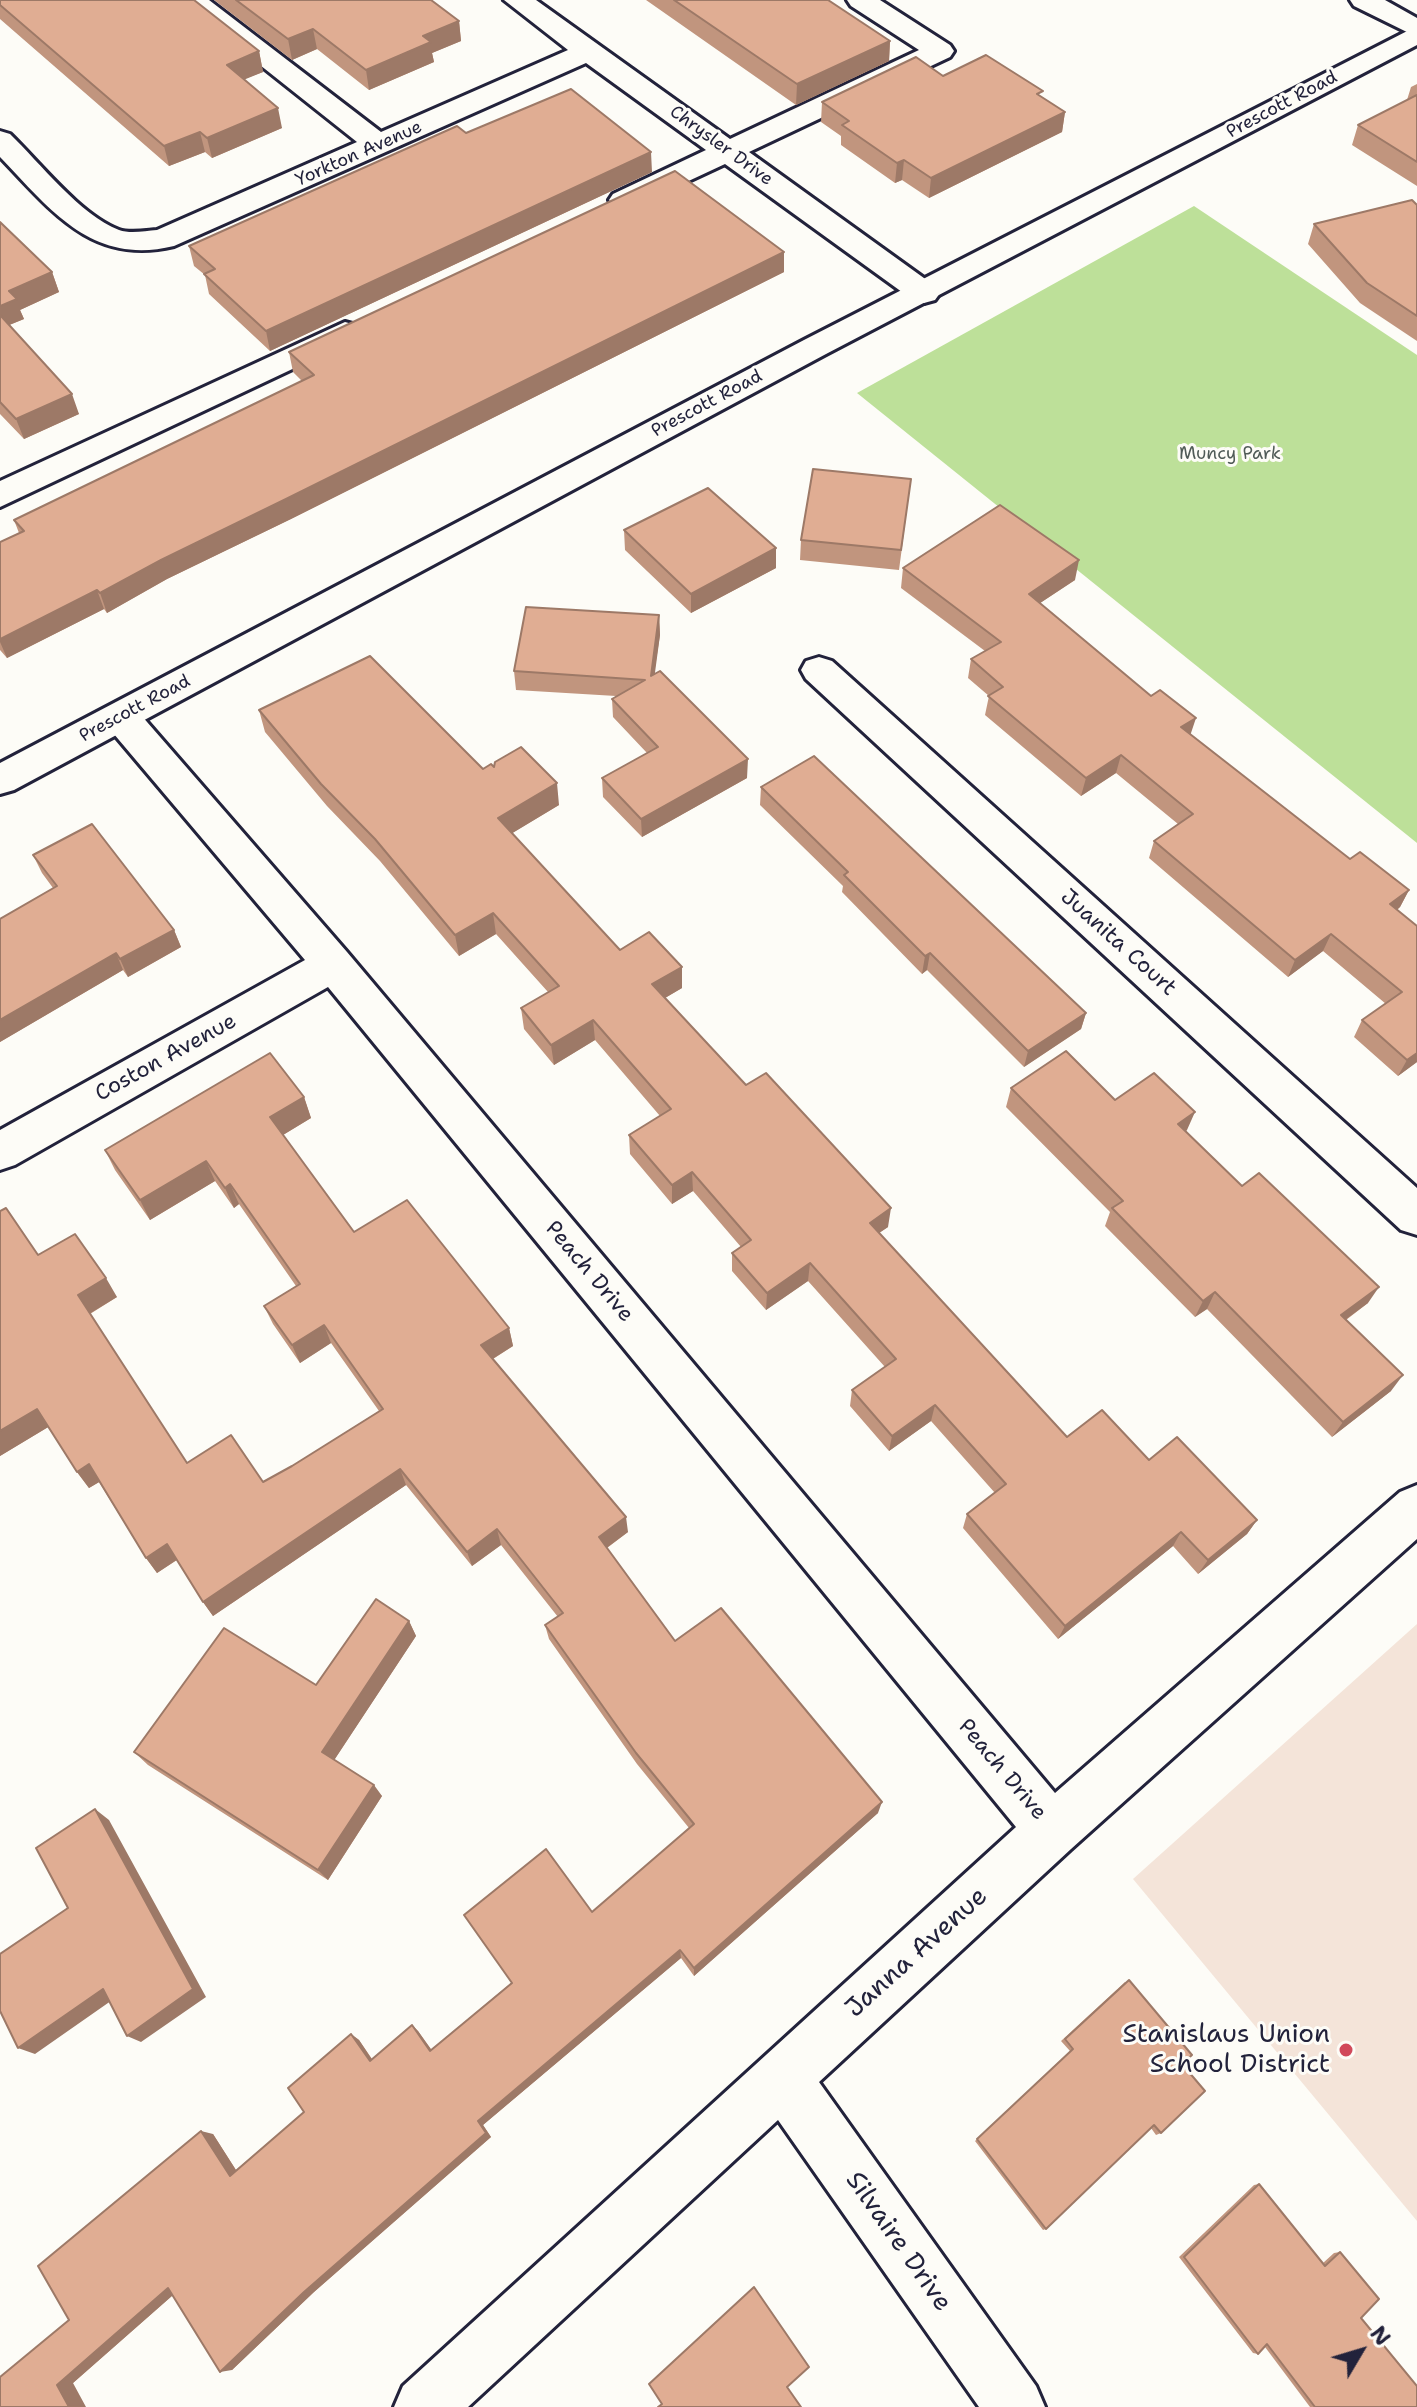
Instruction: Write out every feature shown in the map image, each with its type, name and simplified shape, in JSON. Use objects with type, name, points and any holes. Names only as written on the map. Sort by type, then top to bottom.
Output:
[{"type":"street","points":[[192,0],[379,145]]},
{"type":"street","name":"Chrysler Drive","points":[[518,0],[924,293]]},
{"type":"street","points":[[599,212],[940,51],[861,0]]},
{"type":"street","points":[[1364,0],[1417,32]]},
{"type":"street","name":"Prescott Road","points":[[0,780],[815,347],[924,293],[1417,32]]},
{"type":"street","name":"Yorkton Avenue","points":[[0,140],[89,226],[109,237],[125,241],[163,239],[589,51]]},
{"type":"street","points":[[0,495],[371,320]]},
{"type":"street","name":"Juanita Court","points":[[819,670],[1417,1216]]},
{"type":"street","name":"Peach Drive","points":[[121,717],[333,964],[1052,1830]]},
{"type":"street","name":"Coston Avenue","points":[[0,1152],[333,964]]},
{"type":"street","name":"Janna Avenue","points":[[424,2407],[1052,1830],[1417,1508]]},
{"type":"street","name":"Silvaire Drive","points":[[781,2077],[1015,2407]]},
{"type":"shaded area","name":"Stanislaus Union School District","points":[[1417,1624],[1417,2221],[1133,1879]]},
{"type":"green space","name":"Muncy Park","points":[[1194,206],[1417,355],[1417,843],[857,393]]},
{"type":"building","points":[[0,0],[194,0],[259,51],[227,65],[278,108],[207,138],[200,132],[164,146],[0,5]]},
{"type":"building","points":[[236,0],[431,0],[459,21],[423,36],[431,42],[366,70],[313,29],[288,39]]},
{"type":"building","points":[[674,0],[828,0],[890,41],[797,84]]},
{"type":"building","points":[[986,55],[1043,91],[1037,94],[1065,112],[931,178],[904,160],[897,163],[842,125],[849,121],[822,102],[916,57],[943,76]]},
{"type":"building","points":[[571,89],[651,152],[266,331],[204,274],[215,269],[189,246],[457,126],[466,133]]},
{"type":"building","points":[[1417,95],[1417,162],[1358,125]]},
{"type":"building","points":[[675,171],[784,252],[100,593],[97,590],[0,639],[0,542],[24,531],[14,520],[314,375],[289,352]]},
{"type":"building","points":[[1412,200],[1417,205],[1417,316],[1367,283],[1314,224]]},
{"type":"building","points":[[0,222],[52,272],[9,291],[17,299],[0,306]]},
{"type":"building","points":[[0,315],[72,394],[16,419],[0,402]]},
{"type":"building","points":[[813,469],[911,479],[901,550],[801,540]]},
{"type":"building","points":[[708,488],[776,548],[691,594],[624,530]]},
{"type":"building","points":[[1000,505],[1079,560],[1029,594],[1151,696],[1160,690],[1196,718],[1181,727],[1350,859],[1360,852],[1409,890],[1390,904],[1417,926],[1417,1053],[1407,1060],[1362,1020],[1402,992],[1331,934],[1295,960],[1154,841],[1193,814],[1121,755],[1086,778],[988,696],[1003,687],[971,659],[1001,642],[903,568]]},
{"type":"building","points":[[526,607],[659,615],[651,676],[660,671],[748,759],[641,819],[602,778],[658,747],[612,699],[645,680],[514,671]]},
{"type":"building","points":[[370,656],[483,769],[491,764],[494,767],[495,762],[521,747],[557,783],[498,818],[620,950],[649,932],[682,967],[652,984],[746,1085],[766,1073],[891,1208],[870,1223],[1067,1437],[1102,1410],[1149,1460],[1177,1437],[1257,1520],[1208,1560],[1181,1532],[1065,1626],[967,1514],[1006,1484],[935,1405],[892,1436],[852,1390],[896,1359],[810,1263],[767,1293],[732,1253],[751,1240],[692,1172],[672,1185],[629,1135],[671,1109],[593,1020],[551,1045],[521,1008],[559,986],[493,913],[455,935],[375,839],[321,784],[259,710]]},
{"type":"building","points":[[814,756],[1086,1013],[1028,1051],[930,953],[925,956],[844,875],[848,872],[761,787]]},
{"type":"building","points":[[92,824],[174,930],[120,959],[116,953],[0,1020],[0,919],[57,886],[33,855]]},
{"type":"building","points":[[1066,1051],[1115,1100],[1154,1073],[1195,1112],[1178,1124],[1242,1186],[1259,1173],[1379,1287],[1341,1315],[1403,1375],[1343,1422],[1215,1292],[1203,1301],[1112,1208],[1123,1201],[1011,1088]]},
{"type":"building","points":[[270,1053],[304,1097],[270,1117],[354,1232],[407,1200],[509,1328],[481,1345],[626,1517],[599,1537],[675,1641],[721,1608],[882,1802],[694,1968],[680,1950],[478,2121],[486,2133],[304,2292],[220,2372],[168,2288],[57,2385],[69,2407],[0,2407],[0,2377],[69,2320],[38,2266],[201,2131],[230,2176],[304,2112],[288,2088],[351,2034],[370,2061],[412,2025],[430,2051],[512,1983],[464,1915],[546,1849],[592,1912],[694,1824],[636,1753],[545,1625],[563,1613],[497,1529],[467,1552],[400,1469],[203,1602],[167,1544],[146,1558],[89,1464],[77,1472],[37,1409],[0,1431],[0,1211],[6,1208],[38,1255],[75,1234],[106,1278],[78,1295],[187,1463],[231,1435],[263,1482],[383,1409],[324,1325],[292,1345],[264,1306],[300,1284],[230,1184],[225,1188],[206,1161],[140,1200],[105,1150]]},
{"type":"building","points":[[376,1599],[409,1621],[322,1752],[374,1785],[318,1870],[134,1752],[224,1628],[316,1685]]},
{"type":"building","points":[[95,1809],[193,1989],[127,2036],[103,1989],[18,2048],[0,2011],[0,1954],[68,1908],[36,1848]]},
{"type":"building","points":[[1129,1980],[1192,2055],[1182,2064],[1205,2091],[1161,2133],[1154,2125],[1046,2229],[977,2139],[1073,2049],[1065,2039]]},
{"type":"building","points":[[1259,2184],[1325,2266],[1340,2252],[1379,2299],[1361,2318],[1417,2386],[1417,2407],[1315,2407],[1267,2344],[1258,2354],[1184,2257]]},
{"type":"building","points":[[754,2287],[809,2367],[787,2387],[801,2407],[658,2407],[662,2404],[649,2384]]},
{"type":"place","name":"Stanislaus Union School District","points":[[1346,2050]]}]
